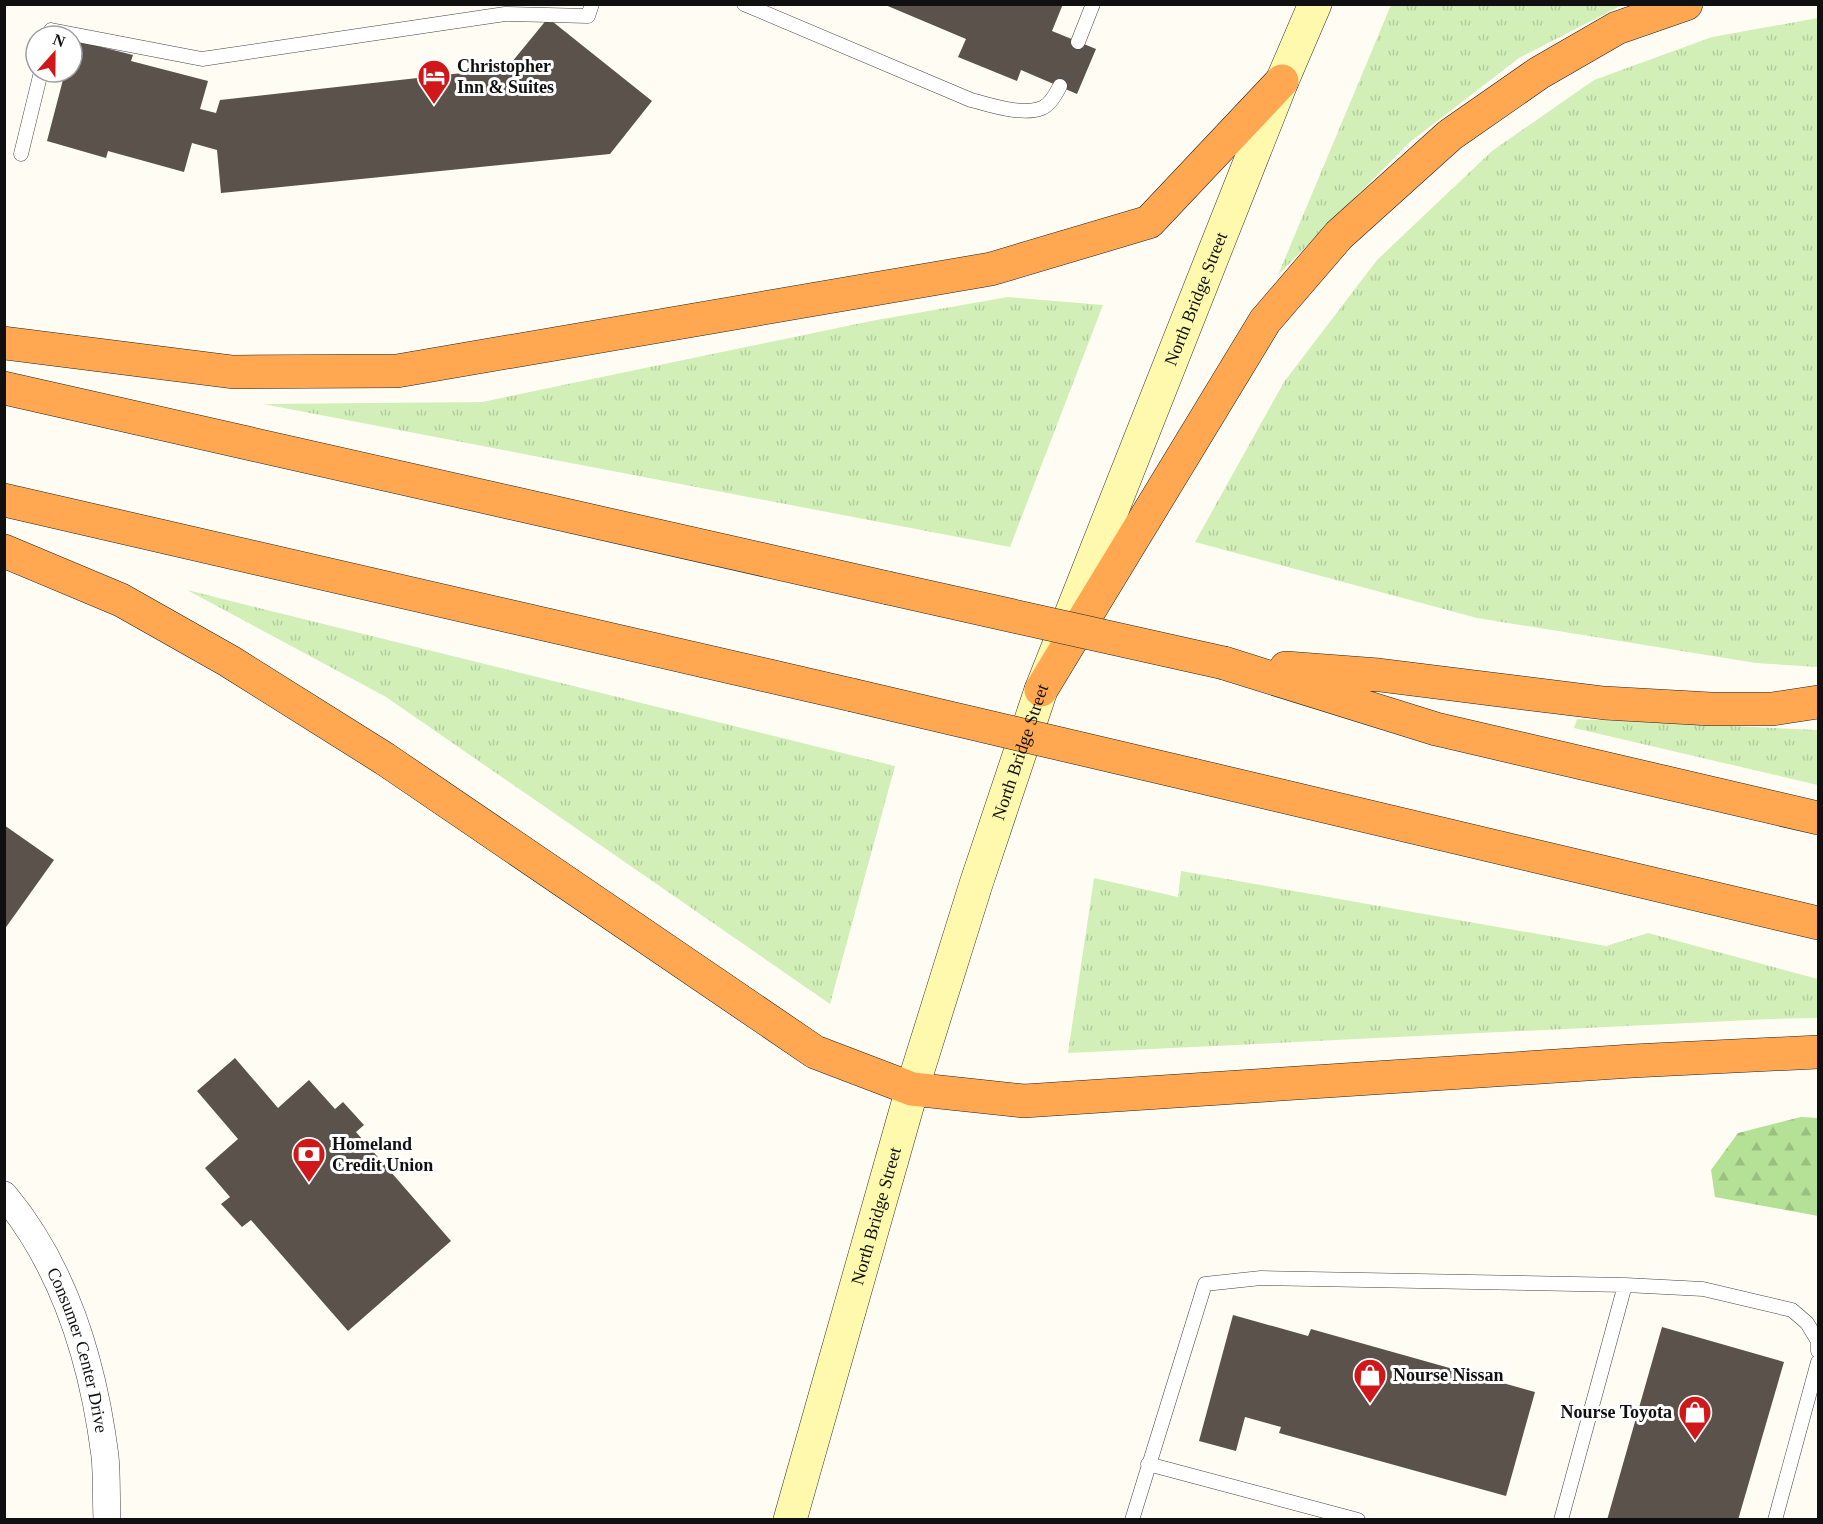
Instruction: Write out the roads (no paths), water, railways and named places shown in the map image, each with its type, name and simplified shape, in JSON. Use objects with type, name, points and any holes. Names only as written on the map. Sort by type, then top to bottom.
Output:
[{"type":"highway","points":[[1041,690],[1265,321],[1339,235],[1450,135],[1539,73],[1617,28],[1686,4]]},
{"type":"highway","points":[[4,343],[233,372],[397,371],[992,269],[1149,222],[1282,81]]},
{"type":"highway","points":[[4,388],[1224,663],[1436,729],[1818,818]]},
{"type":"highway","points":[[4,500],[852,695],[1818,923]]},
{"type":"highway","points":[[4,551],[121,600],[230,661],[385,759],[816,1052],[912,1089],[1024,1101],[1632,1061],[1818,1052]]},
{"type":"highway","points":[[1224,663],[1379,675],[1604,703],[1711,709],[1772,709],[1818,702]]},
{"type":"main road","name":"North Bridge Street","points":[[790,1520],[912,1089],[975,884],[1041,690],[1282,81],[1315,4]]},
{"type":"street","name":"Consumer Center Drive","points":[[4,1195],[20,1213],[65,1294],[80,1337],[92,1378],[105,1457],[107,1520]]},
{"type":"lane","points":[[84,36],[202,59],[529,9],[588,16],[592,4]]},
{"type":"lane","points":[[744,4],[971,100],[1002,109],[1024,111],[1042,108],[1055,96],[1060,86]]},
{"type":"lane","points":[[1078,42],[1093,4]]},
{"type":"lane","points":[[21,154],[38,84]]},
{"type":"lane","points":[[1132,1520],[1205,1284],[1261,1278],[1703,1288],[1792,1310],[1807,1323],[1818,1341],[1818,1352]]},
{"type":"lane","points":[[1561,1520],[1625,1285]]},
{"type":"lane","points":[[1775,1520],[1818,1362]]},
{"type":"lane","points":[[1148,1464],[1358,1520]]},
{"type":"place","name":"Christopher Inn & Suites","points":[[434,105]]},
{"type":"place","name":"Homeland Credit Union","points":[[309,1183]]},
{"type":"place","name":"Nourse Nissan","points":[[1370,1404]]},
{"type":"place","name":"Nourse Toyota","points":[[1695,1441]]}]
